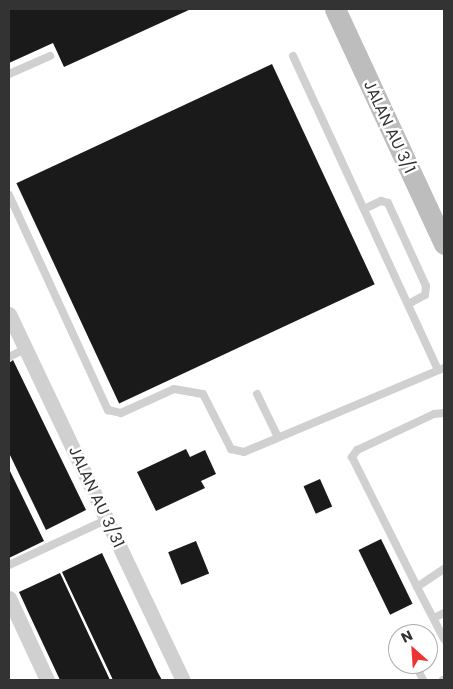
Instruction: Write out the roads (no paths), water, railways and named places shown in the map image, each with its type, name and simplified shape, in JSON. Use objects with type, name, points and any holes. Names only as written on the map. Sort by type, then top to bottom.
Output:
[{"type":"main road","name":"JALAN AU 3/1","points":[[335,9],[444,244]]},
{"type":"street","name":"JALAN AU 3/31","points":[[9,314],[183,680]]},
{"type":"street","points":[[9,598],[47,680]]},
{"type":"lane","points":[[9,74],[50,56]]},
{"type":"lane","points":[[9,195],[108,410],[121,413],[174,389],[203,394],[231,449],[244,452],[441,369],[408,304],[293,56]]},
{"type":"lane","points":[[364,208],[381,201],[388,204],[422,277],[425,295],[408,304]]},
{"type":"lane","points":[[9,357],[25,349]]},
{"type":"lane","points":[[257,394],[278,437]]},
{"type":"lane","points":[[444,413],[434,414],[374,442],[352,457],[444,639]]},
{"type":"lane","points":[[9,565],[106,520]]},
{"type":"lane","points":[[417,587],[444,568]]},
{"type":"lane","points":[[434,618],[444,613]]}]
